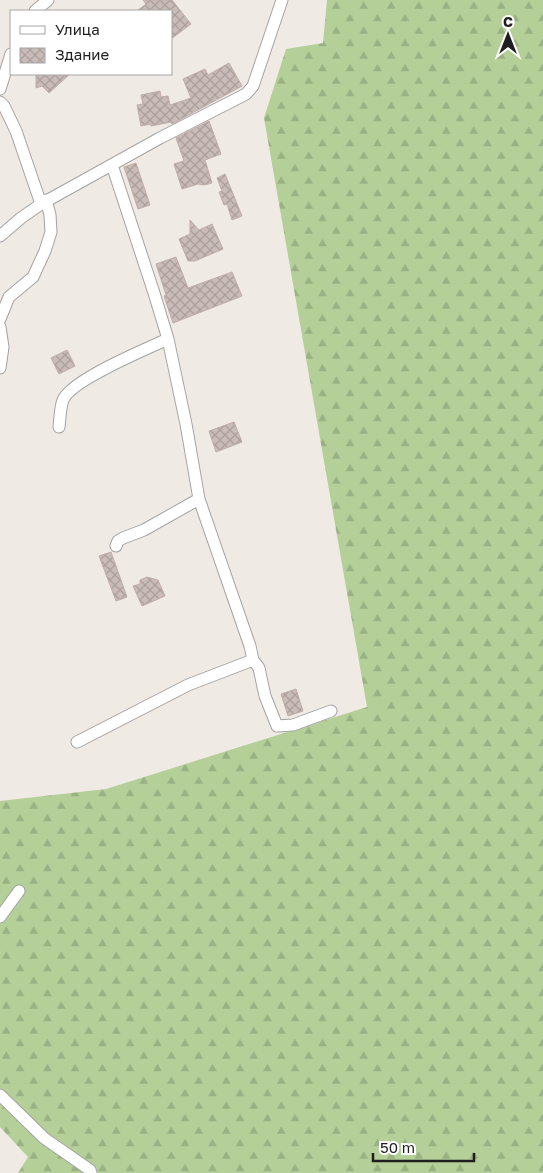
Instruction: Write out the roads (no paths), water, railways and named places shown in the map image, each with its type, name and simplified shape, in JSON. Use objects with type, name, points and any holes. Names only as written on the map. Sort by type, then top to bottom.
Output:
[{"type":"street","points":[[35,10],[48,0]]},
{"type":"street","points":[[0,236],[44,202],[246,94],[253,86],[282,0]]},
{"type":"street","points":[[0,89],[10,57]]},
{"type":"street","points":[[0,102],[4,106],[16,131],[50,215],[51,232],[46,250],[33,277],[9,297],[0,319]]},
{"type":"street","points":[[112,165],[168,339],[186,424],[199,499],[242,621],[253,660],[259,668],[265,696],[277,726],[293,725],[331,711]]},
{"type":"street","points":[[0,327],[3,347],[0,368]]},
{"type":"street","points":[[59,427],[64,400],[68,392],[98,373],[168,339]]},
{"type":"street","points":[[116,546],[118,541],[123,538],[144,530],[199,499]]},
{"type":"street","points":[[77,742],[188,685],[253,660]]},
{"type":"street","points":[[0,917],[19,891]]},
{"type":"street","points":[[0,1095],[44,1138],[90,1170],[91,1173]]}]
